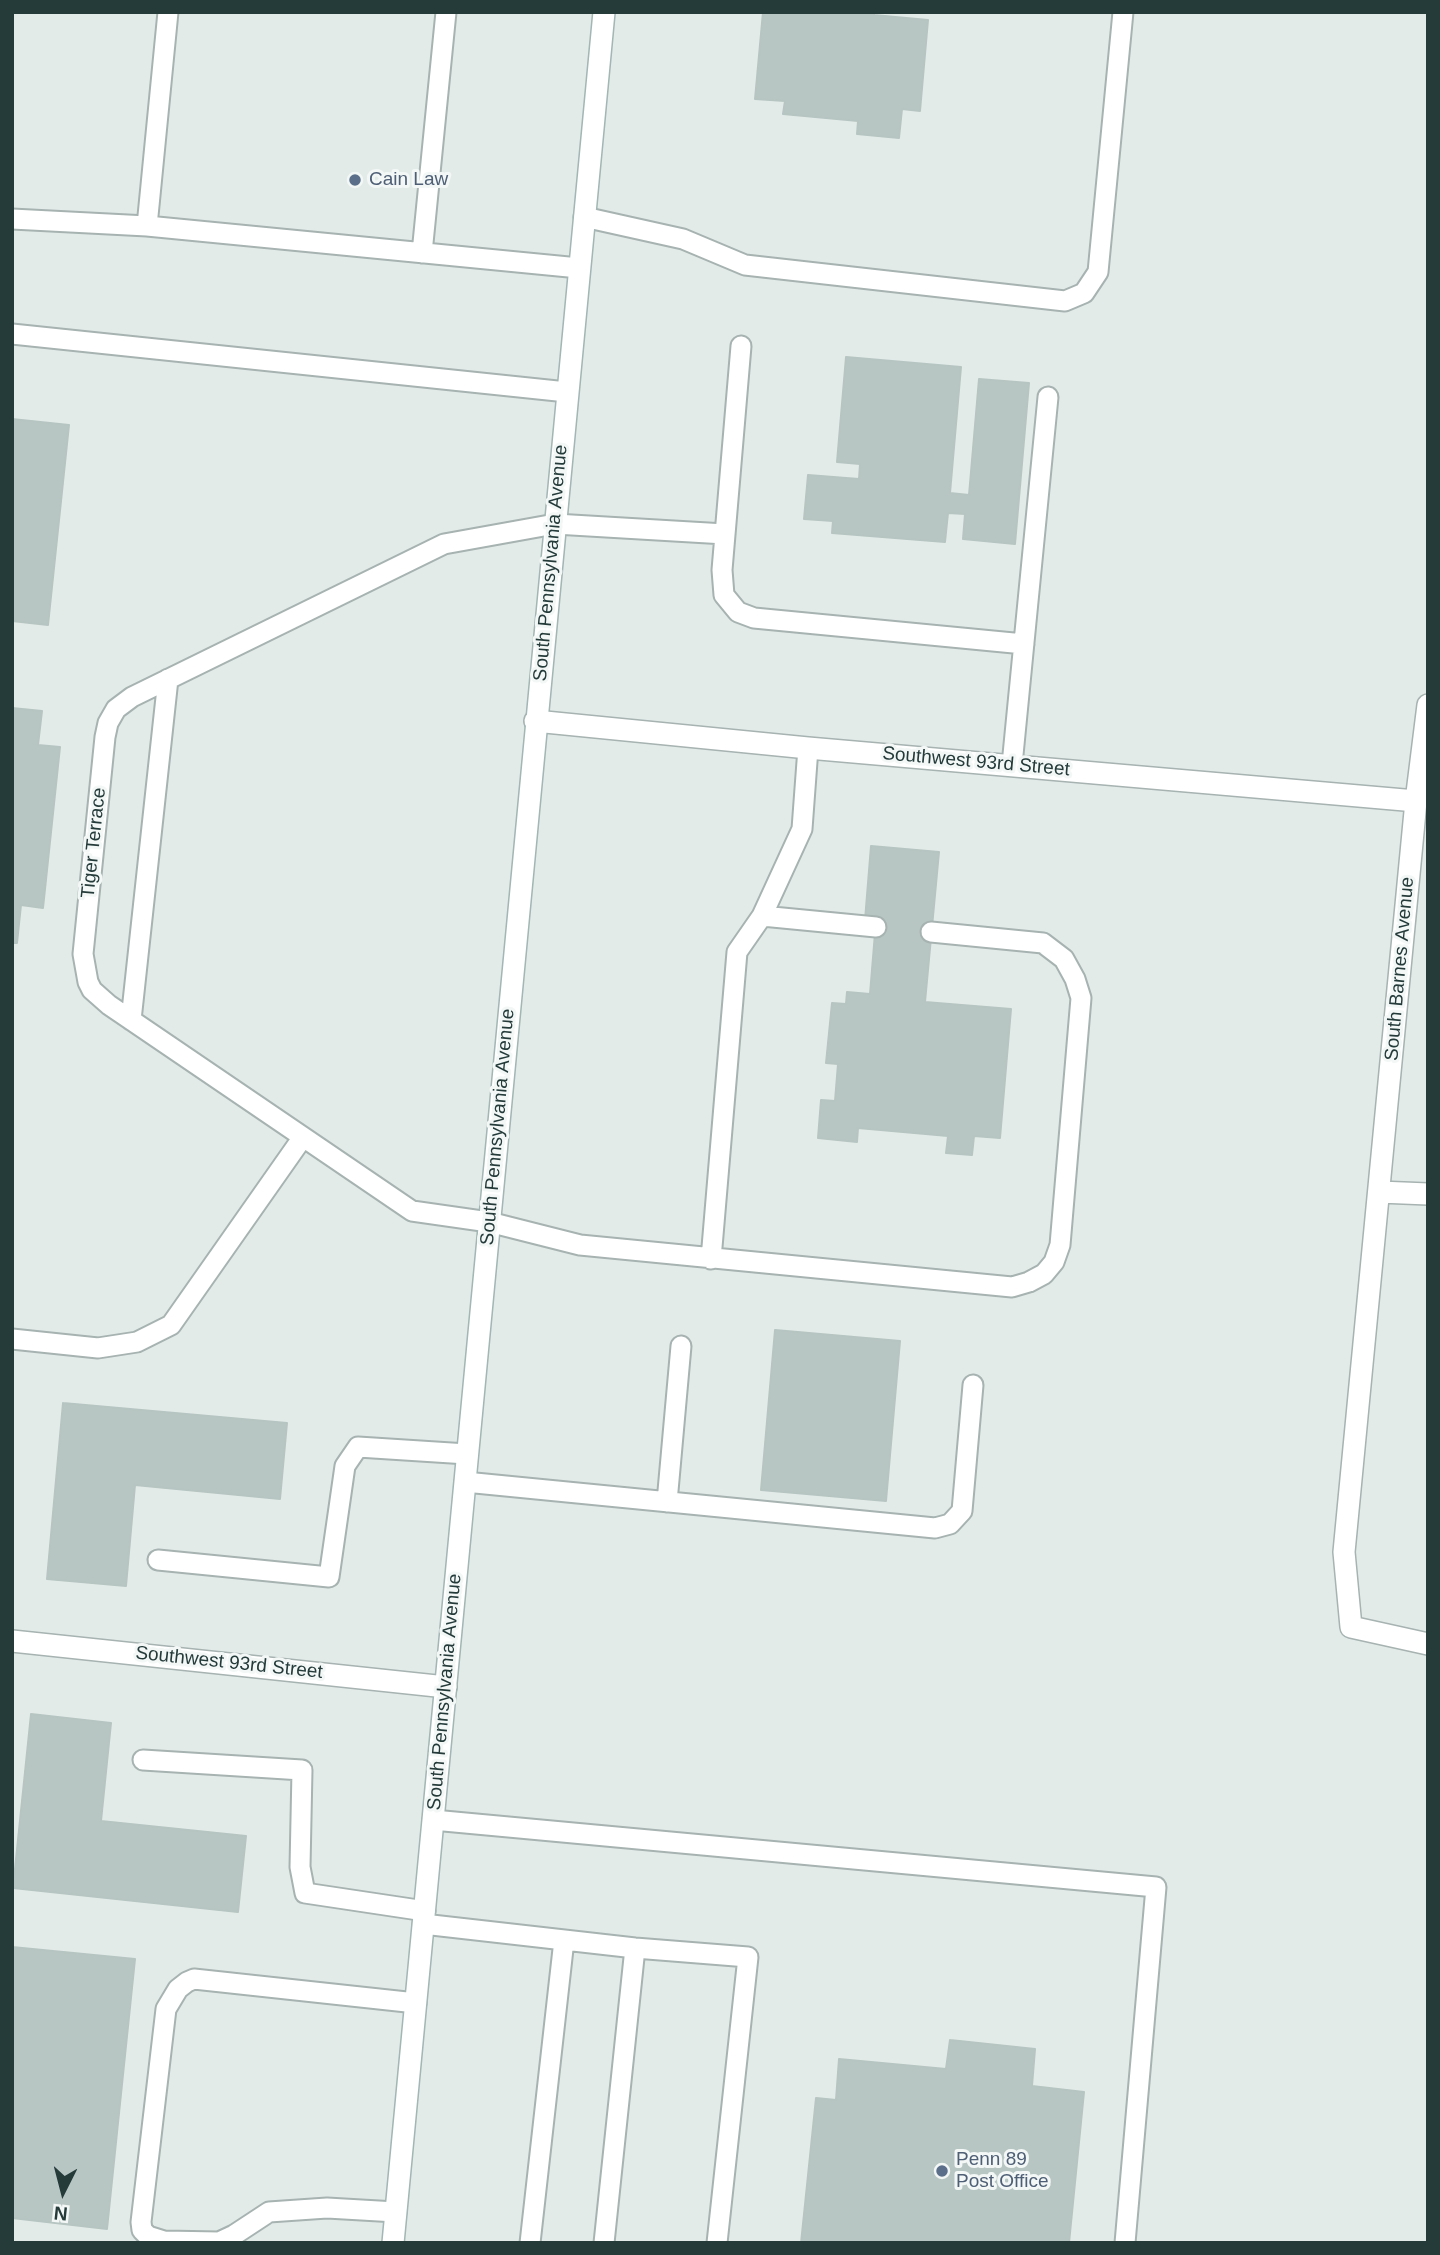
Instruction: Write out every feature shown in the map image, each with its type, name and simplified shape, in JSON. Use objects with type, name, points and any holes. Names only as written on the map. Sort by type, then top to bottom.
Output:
[{"type":"street","name":"South Pennsylvania Avenue","points":[[393,2243],[604,12]]},
{"type":"street","name":"South Barnes Avenue","points":[[1428,705],[1416,801],[1344,1552],[1351,1628],[1428,1644]]},
{"type":"street","name":"Southwest 93rd Street","points":[[536,720],[808,748],[1416,801]]},
{"type":"street","points":[[1379,1192],[1428,1194]]},
{"type":"street","name":"Southwest 93rd Street","points":[[12,1641],[446,1687]]},
{"type":"lane","points":[[147,226],[168,12]]},
{"type":"lane","points":[[422,253],[446,12]]},
{"type":"lane","points":[[584,217],[683,239],[745,265],[1065,301],[1084,293],[1098,272],[1124,12]]},
{"type":"lane","points":[[12,219],[147,226],[579,268]]},
{"type":"lane","points":[[12,334],[567,392]]},
{"type":"lane","points":[[741,346],[722,570],[724,595],[738,612],[754,618],[1024,644]]},
{"type":"lane","points":[[1012,765],[1048,397]]},
{"type":"lane","name":"Tiger Terrace","points":[[725,534],[555,524],[444,544],[132,697],[116,709],[108,723],[83,954],[84,970],[92,990],[109,1005],[412,1211],[489,1222],[580,1245],[1012,1287],[1044,1274],[1054,1262],[1060,1245],[1081,998],[1064,959],[1043,943],[931,932]]},
{"type":"lane","points":[[131,1020],[168,679]]},
{"type":"lane","points":[[711,1259],[737,951],[762,916],[802,829],[808,748]]},
{"type":"lane","points":[[762,916],[876,927]]},
{"type":"lane","points":[[12,1339],[98,1348],[137,1342],[171,1325],[303,1137]]},
{"type":"lane","points":[[667,1502],[681,1346]]},
{"type":"lane","points":[[465,1482],[935,1528],[950,1524],[962,1511],[973,1385]]},
{"type":"lane","points":[[158,1560],[329,1577],[345,1466],[358,1447],[467,1454]]},
{"type":"lane","points":[[143,1760],[302,1770],[300,1867],[304,1893],[424,1917],[564,1940],[748,1956],[717,2243]]},
{"type":"lane","points":[[433,1820],[1156,1887],[1125,2243]]},
{"type":"lane","points":[[530,2243],[564,1940]]},
{"type":"lane","points":[[604,2243],[635,1948]]},
{"type":"lane","points":[[396,2212],[327,2208],[269,2212],[219,2242],[163,2241],[148,2236],[142,2230],[141,2222],[166,2009],[178,1989],[194,1979],[416,2003]]},
{"type":"building","points":[[763,12],[874,12],[874,15],[928,20],[920,111],[902,109],[899,138],[857,134],[858,121],[783,114],[785,101],[755,99]]},
{"type":"building","points":[[846,357],[961,367],[950,493],[969,495],[979,379],[1029,383],[1015,544],[963,539],[965,514],[948,513],[945,542],[832,533],[833,521],[804,519],[808,475],[859,479],[860,464],[837,462]]},
{"type":"building","points":[[12,419],[69,425],[48,625],[12,621]]},
{"type":"building","points":[[12,708],[42,711],[38,745],[60,747],[43,908],[21,905],[17,943],[12,943]]},
{"type":"building","points":[[871,846],[939,852],[925,1002],[1011,1009],[1000,1138],[974,1136],[972,1155],[946,1153],[948,1136],[858,1128],[857,1142],[818,1138],[821,1100],[835,1101],[838,1064],[826,1063],[832,1003],[846,1004],[847,992],[870,994],[876,921],[865,920]]},
{"type":"building","points":[[775,1330],[900,1341],[886,1501],[761,1490]]},
{"type":"building","points":[[63,1403],[287,1423],[280,1499],[135,1485],[126,1586],[47,1579]]},
{"type":"building","points":[[31,1714],[111,1723],[101,1821],[246,1836],[238,1912],[13,1888]]},
{"type":"building","points":[[12,1947],[135,1959],[107,2229],[12,2218]]},
{"type":"building","name":"Penn 89 Post Office","points":[[950,2040],[1035,2049],[1032,2086],[1084,2092],[1069,2243],[801,2243],[816,2098],[836,2100],[839,2059],[946,2069]]},
{"type":"place","name":"Cain Law","points":[[355,180]]},
{"type":"place","name":"Penn 89 Post Office","points":[[942,2171]]}]
